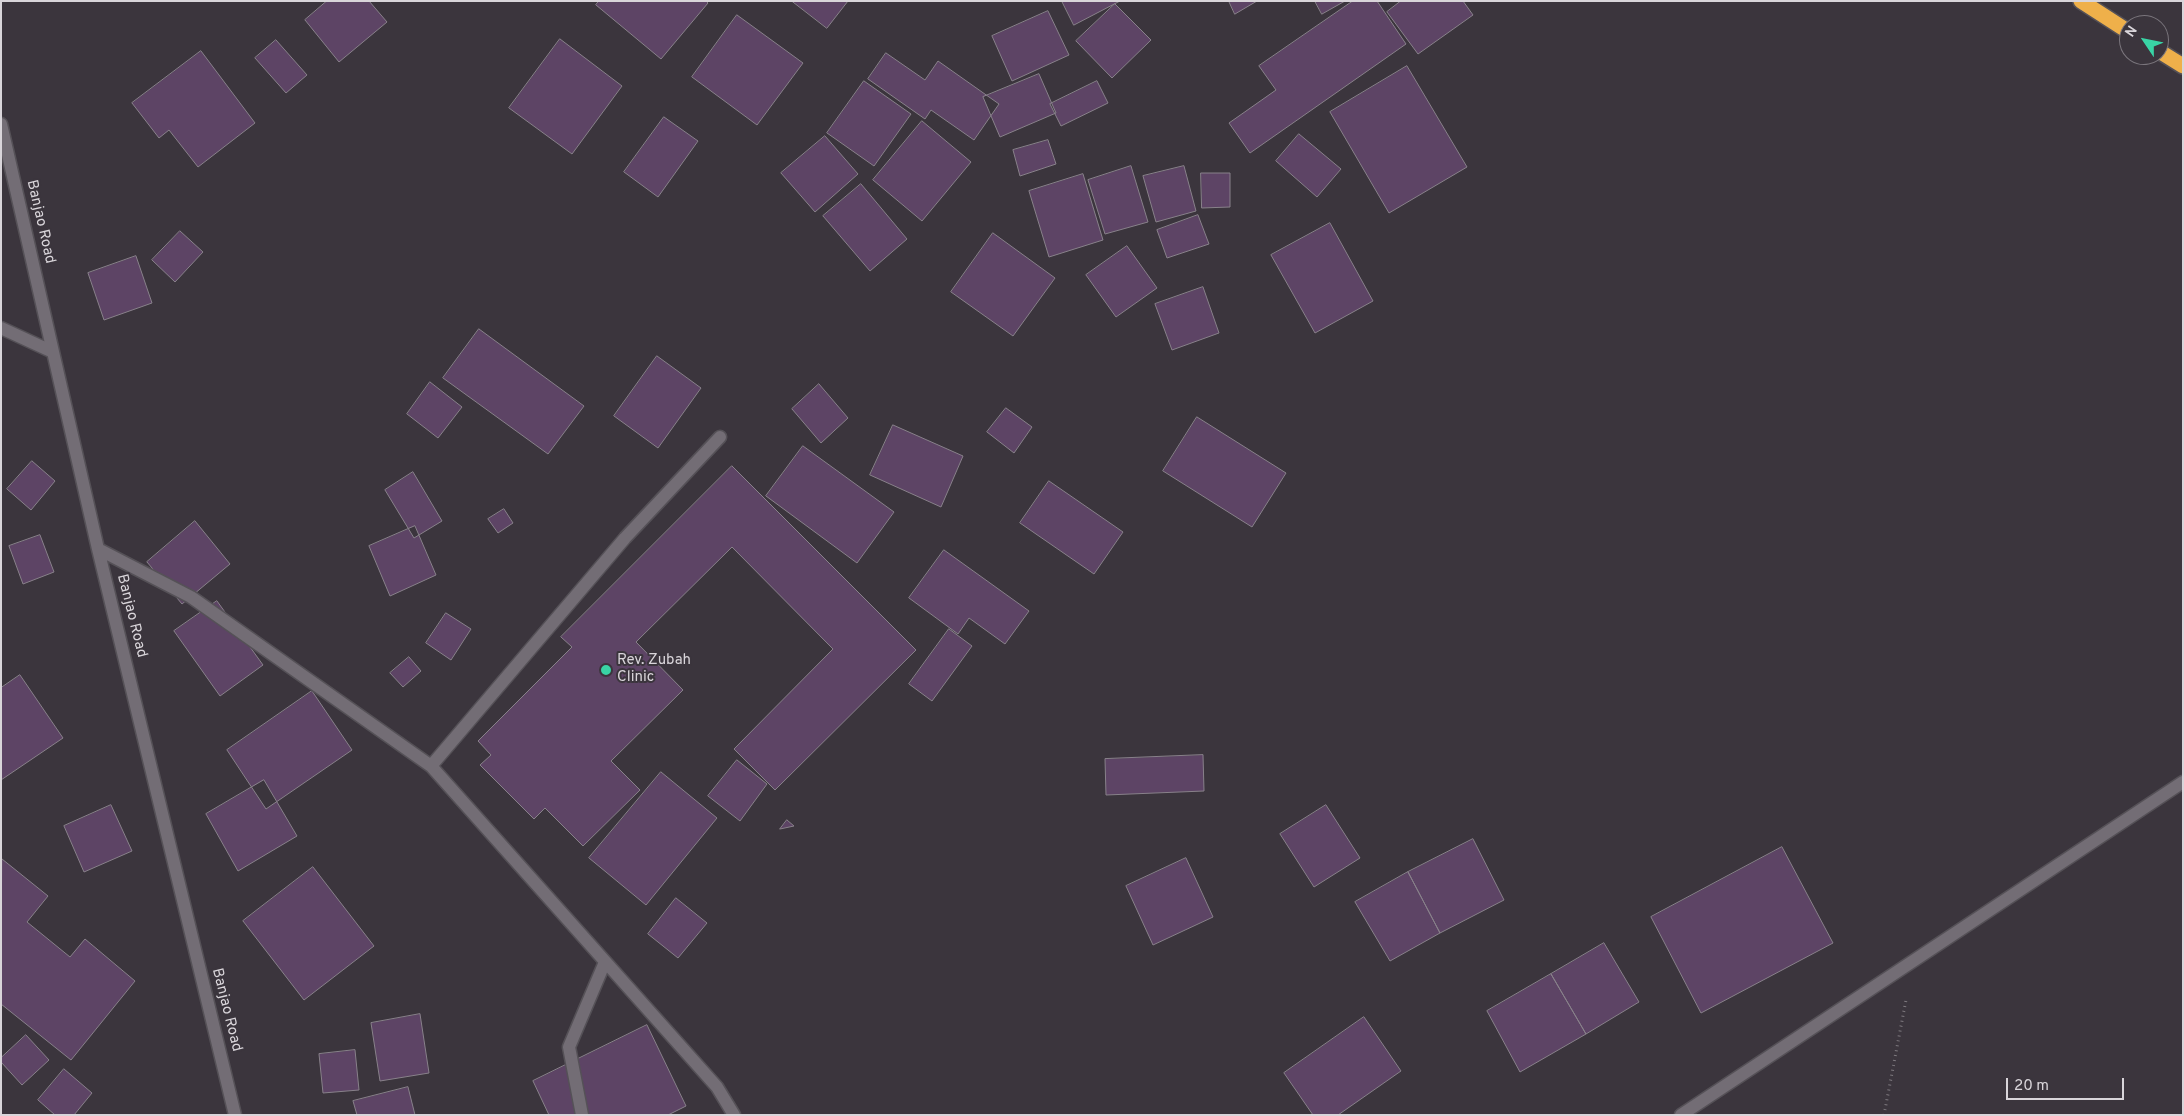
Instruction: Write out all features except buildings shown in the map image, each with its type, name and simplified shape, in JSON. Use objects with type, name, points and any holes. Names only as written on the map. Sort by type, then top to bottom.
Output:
[{"type":"highway","points":[[2081,1],[2119,26]]},
{"type":"highway","points":[[2169,57],[2183,66]]},
{"type":"street","name":"Banjao Road","points":[[1,124],[98,549],[235,1115]]},
{"type":"street","points":[[1,328],[53,352]]},
{"type":"street","points":[[431,766],[625,538],[720,438]]},
{"type":"street","points":[[98,549],[191,597],[431,766],[717,1087],[734,1115]]},
{"type":"street","points":[[1681,1115],[2183,782]]},
{"type":"street","points":[[582,1115],[570,1047],[605,962]]},
{"type":"path","points":[[1884,1115],[1913,962]]},
{"type":"place","name":"Rev. Zubah Clinic","points":[[606,670]]}]
